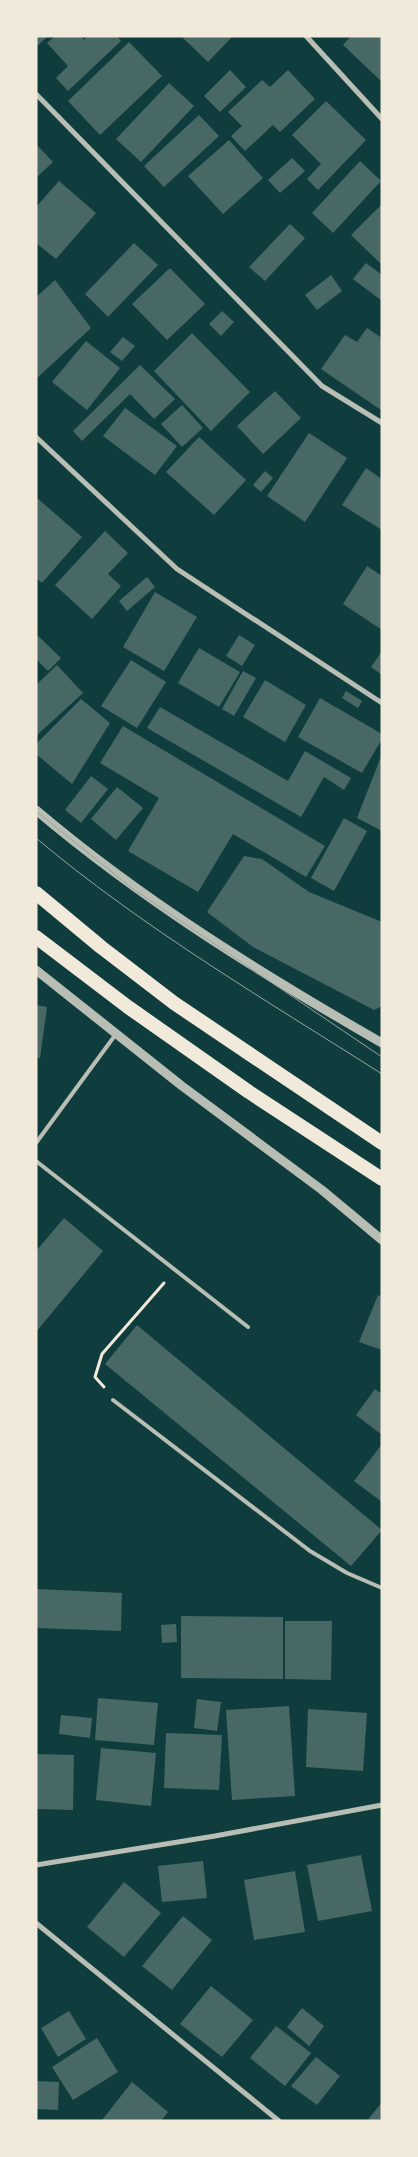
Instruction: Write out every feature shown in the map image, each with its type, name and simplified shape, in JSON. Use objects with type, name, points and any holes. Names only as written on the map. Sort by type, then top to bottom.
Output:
[{"type":"highway","points":[[36,893],[100,947],[174,1003],[382,1143]]},
{"type":"highway","points":[[36,937],[128,1006],[249,1092],[382,1179]]},
{"type":"street","points":[[306,36],[382,120]]},
{"type":"street","points":[[36,94],[322,386],[382,423]]},
{"type":"street","points":[[36,437],[177,569],[382,703]]},
{"type":"street","points":[[36,810],[83,850],[193,926],[293,992],[382,1043]]},
{"type":"street","points":[[36,970],[189,1092],[322,1190],[382,1240]]},
{"type":"street","points":[[36,1865],[215,1836],[382,1805]]},
{"type":"street","points":[[36,1923],[280,2121]]},
{"type":"lane","points":[[36,1143],[116,1034]]},
{"type":"lane","points":[[36,1161],[248,1327]]},
{"type":"lane","points":[[114,1400],[310,1551],[347,1573],[382,1588]]},
{"type":"path","points":[[114,1400],[95,1377],[102,1354],[175,1270]]},
{"type":"building","points":[[36,36],[48,36],[36,47]]},
{"type":"building","points":[[55,36],[81,36],[84,40],[88,36],[117,36],[121,41],[68,91],[56,78],[68,66],[47,43]]},
{"type":"building","points":[[181,36],[233,36],[208,62]]},
{"type":"building","points":[[351,36],[382,36],[382,82],[343,45]]},
{"type":"building","points":[[129,42],[162,76],[100,135],[68,101]]},
{"type":"building","points":[[230,70],[246,87],[220,112],[204,96]]},
{"type":"building","points":[[288,70],[315,99],[280,132],[273,125],[245,151],[231,136],[242,126],[228,112],[262,80],[270,87]]},
{"type":"building","points":[[169,83],[194,106],[141,162],[116,139]]},
{"type":"building","points":[[326,101],[366,140],[318,190],[307,179],[321,164],[292,135]]},
{"type":"building","points":[[199,115],[219,136],[164,187],[144,166]]},
{"type":"building","points":[[229,140],[263,178],[223,214],[188,176]]},
{"type":"building","points":[[36,144],[53,162],[36,178]]},
{"type":"building","points":[[292,158],[305,171],[280,193],[268,180]]},
{"type":"building","points":[[360,161],[381,181],[333,233],[312,213]]},
{"type":"building","points":[[59,181],[96,213],[56,259],[36,243],[36,207]]},
{"type":"building","points":[[382,204],[382,265],[351,235]]},
{"type":"building","points":[[290,224],[305,238],[265,281],[249,267]]},
{"type":"building","points":[[134,243],[158,265],[108,317],[85,294]]},
{"type":"building","points":[[366,263],[382,275],[382,301],[353,279]]},
{"type":"building","points":[[170,268],[205,304],[167,340],[132,304]]},
{"type":"building","points":[[331,275],[342,291],[317,310],[305,295]]},
{"type":"building","points":[[55,280],[91,328],[36,379],[36,297]]},
{"type":"building","points":[[222,311],[234,322],[221,336],[209,324]]},
{"type":"building","points":[[367,328],[382,338],[381,410],[321,369],[345,335],[357,342]]},
{"type":"building","points":[[192,333],[250,392],[211,431],[154,371]]},
{"type":"building","points":[[123,337],[135,346],[122,361],[110,352]]},
{"type":"building","points":[[86,341],[120,368],[87,410],[52,382]]},
{"type":"building","points":[[140,365],[175,399],[154,419],[130,394],[82,441],[73,431]]},
{"type":"building","points":[[275,391],[301,418],[263,454],[237,426]]},
{"type":"building","points":[[182,405],[203,428],[182,447],[161,424]]},
{"type":"building","points":[[125,408],[177,446],[155,475],[103,436]]},
{"type":"building","points":[[309,433],[347,458],[305,522],[267,496]]},
{"type":"building","points":[[199,437],[246,480],[214,515],[166,472]]},
{"type":"building","points":[[366,468],[382,479],[382,530],[342,505]]},
{"type":"building","points":[[265,471],[273,478],[261,492],[253,485]]},
{"type":"building","points":[[37,498],[82,537],[42,583],[36,578]]},
{"type":"building","points":[[105,531],[128,553],[108,574],[121,586],[92,619],[55,585]]},
{"type":"building","points":[[367,566],[382,576],[382,630],[343,604]]},
{"type":"building","points":[[147,577],[155,587],[127,611],[119,601]]},
{"type":"building","points":[[155,592],[197,617],[164,671],[123,647]]},
{"type":"building","points":[[36,634],[61,658],[48,671],[36,659]]},
{"type":"building","points":[[239,635],[255,645],[242,666],[226,656]]},
{"type":"building","points":[[199,648],[240,672],[219,707],[178,683]]},
{"type":"building","points":[[382,651],[382,675],[371,667]]},
{"type":"building","points":[[131,660],[166,682],[137,728],[101,706]]},
{"type":"building","points":[[57,665],[83,693],[36,736],[36,685]]},
{"type":"building","points":[[243,671],[256,678],[234,716],[222,709]]},
{"type":"building","points":[[265,680],[306,705],[285,742],[243,717]]},
{"type":"building","points":[[346,691],[362,701],[358,708],[342,698]]},
{"type":"building","points":[[320,698],[382,734],[382,739],[362,773],[298,737]]},
{"type":"building","points":[[81,699],[110,723],[72,784],[36,754],[36,744]]},
{"type":"building","points":[[160,707],[288,781],[305,751],[351,778],[344,790],[324,777],[301,817],[147,728]]},
{"type":"building","points":[[123,726],[325,846],[306,877],[233,834],[198,892],[128,851],[159,798],[100,763]]},
{"type":"building","points":[[382,754],[382,831],[357,818]]},
{"type":"building","points":[[91,776],[108,789],[81,823],[65,810]]},
{"type":"building","points":[[117,787],[143,808],[116,840],[91,819]]},
{"type":"building","points":[[344,818],[367,831],[334,891],[311,878]]},
{"type":"building","points":[[244,856],[262,859],[309,892],[382,922],[382,1006],[374,1010],[253,947],[207,912]]},
{"type":"building","points":[[36,1005],[47,1007],[40,1058],[36,1058]]},
{"type":"building","points":[[64,1218],[103,1251],[36,1332],[36,1251]]},
{"type":"building","points":[[378,1295],[382,1297],[382,1350],[359,1342]]},
{"type":"building","points":[[137,1325],[382,1530],[351,1566],[105,1364]]},
{"type":"building","points":[[375,1389],[382,1394],[382,1435],[356,1415]]},
{"type":"building","points":[[382,1444],[382,1502],[354,1481]]},
{"type":"building","points":[[36,1589],[122,1593],[121,1631],[36,1628]]},
{"type":"building","points":[[181,1616],[283,1617],[283,1679],[181,1678]]},
{"type":"building","points":[[285,1621],[332,1621],[331,1680],[285,1679]]},
{"type":"building","points":[[176,1624],[177,1642],[162,1643],[161,1625]]},
{"type":"building","points":[[98,1698],[158,1703],[154,1745],[95,1740]]},
{"type":"building","points":[[197,1699],[221,1702],[217,1731],[194,1728]]},
{"type":"building","points":[[289,1706],[295,1796],[232,1800],[226,1710]]},
{"type":"building","points":[[308,1709],[367,1713],[363,1771],[306,1767]]},
{"type":"building","points":[[61,1715],[92,1718],[90,1738],[59,1734]]},
{"type":"building","points":[[166,1733],[222,1735],[219,1790],[164,1788]]},
{"type":"building","points":[[101,1748],[156,1753],[151,1806],[96,1800]]},
{"type":"building","points":[[36,1754],[74,1755],[73,1810],[36,1809]]},
{"type":"building","points":[[361,1855],[372,1911],[318,1921],[307,1865]]},
{"type":"building","points":[[203,1861],[207,1898],[162,1902],[158,1866]]},
{"type":"building","points":[[295,1871],[305,1932],[254,1940],[244,1880]]},
{"type":"building","points":[[124,1882],[161,1913],[124,1957],[87,1927]]},
{"type":"building","points":[[183,1916],[212,1940],[172,1990],[142,1966]]},
{"type":"building","points":[[211,1986],[253,2020],[222,2057],[180,2024]]},
{"type":"building","points":[[302,2008],[324,2026],[309,2046],[287,2027]]},
{"type":"building","points":[[69,2011],[86,2039],[58,2057],[41,2028]]},
{"type":"building","points":[[276,2026],[311,2053],[285,2086],[250,2058]]},
{"type":"building","points":[[97,2038],[118,2072],[73,2100],[52,2067]]},
{"type":"building","points":[[316,2057],[340,2076],[317,2105],[291,2086]]},
{"type":"building","points":[[36,2081],[59,2082],[58,2110],[36,2109]]},
{"type":"building","points":[[132,2082],[168,2112],[161,2121],[102,2120]]},
{"type":"building","points":[[382,2102],[382,2121],[367,2121]]},
{"type":"tram line","points":[[36,811],[133,889],[382,1057]]},
{"type":"tram line","points":[[36,838],[77,871],[161,932],[382,1074]]}]
